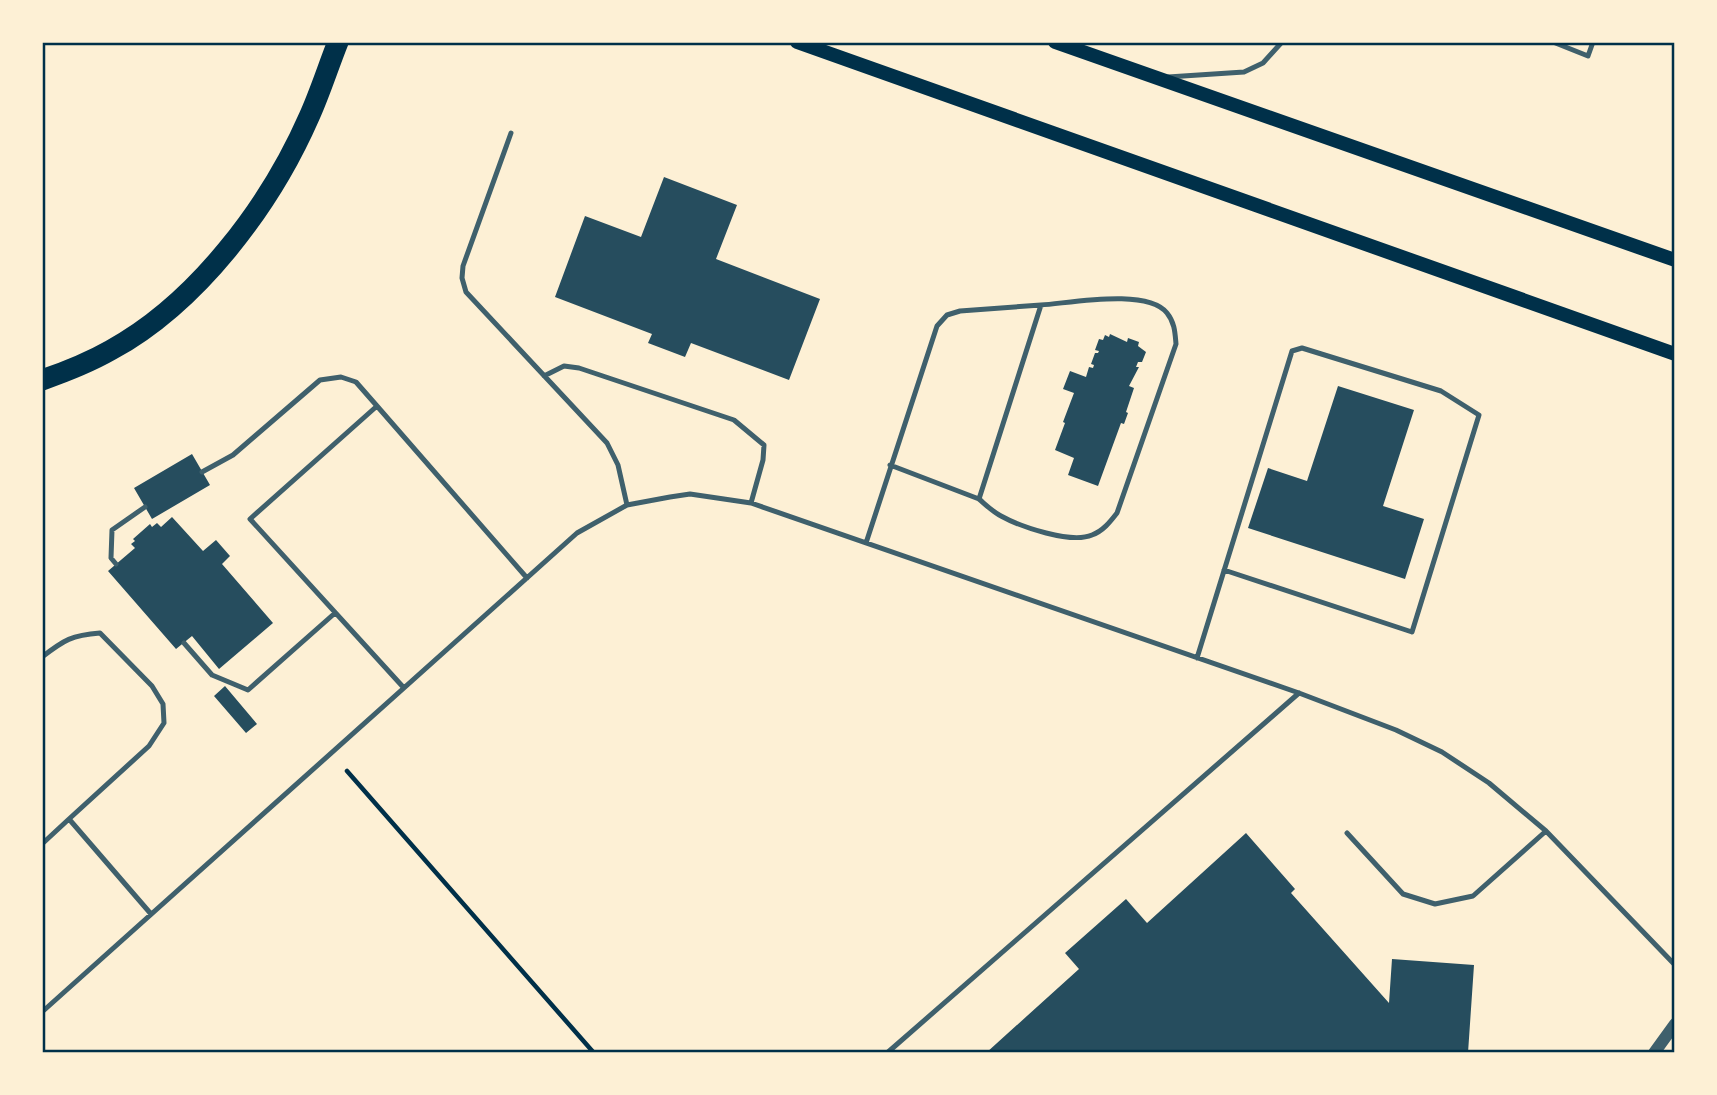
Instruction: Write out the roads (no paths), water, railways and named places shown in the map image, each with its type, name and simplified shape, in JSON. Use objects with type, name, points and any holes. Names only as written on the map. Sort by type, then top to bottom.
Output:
[{"type":"highway","points":[[42,380],[111,350],[157,319],[201,279],[242,231],[277,177],[309,118],[338,42]]},
{"type":"main road","points":[[797,42],[1675,354]]},
{"type":"main road","points":[[1055,42],[1675,260]]},
{"type":"street","points":[[1654,1053],[1675,1024]]},
{"type":"lane","points":[[1156,78],[1244,72],[1263,63],[1282,42]]},
{"type":"lane","points":[[1553,42],[1588,55],[1593,42]]},
{"type":"lane","points":[[511,133],[463,265],[462,278],[466,292],[607,443],[618,465],[627,505]]},
{"type":"lane","points":[[866,543],[890,465],[937,326],[947,316],[960,311],[1131,298],[1152,302],[1166,312],[1175,327],[1176,344],[1117,513],[1104,528],[1092,536],[1076,539],[1056,536],[1001,516],[979,499],[890,465]]},
{"type":"lane","points":[[979,499],[1041,305]]},
{"type":"lane","points":[[1197,658],[1224,570],[1292,351],[1302,348],[1441,391],[1479,415],[1412,632],[1224,570]]},
{"type":"lane","points":[[544,376],[564,366],[579,368],[734,421],[764,445],[763,460],[751,503]]},
{"type":"lane","points":[[202,472],[233,455],[320,380],[341,377],[356,382],[527,578]]},
{"type":"lane","points":[[377,406],[250,519],[404,688]]},
{"type":"lane","points":[[42,1012],[577,533],[627,505],[690,494],[751,503],[1299,693],[1396,730],[1442,752],[1489,783],[1546,831],[1675,965]]},
{"type":"lane","points":[[116,564],[111,558],[112,530],[145,507]]},
{"type":"lane","points":[[184,643],[212,675],[247,690],[335,612]]},
{"type":"lane","points":[[42,657],[77,635],[100,633],[152,686],[163,704],[164,723],[149,746],[42,844]]},
{"type":"lane","points":[[887,1053],[1299,693]]},
{"type":"lane","points":[[69,819],[151,914]]},
{"type":"lane","points":[[1346,833],[1403,894],[1435,904],[1473,896],[1546,831]]}]
